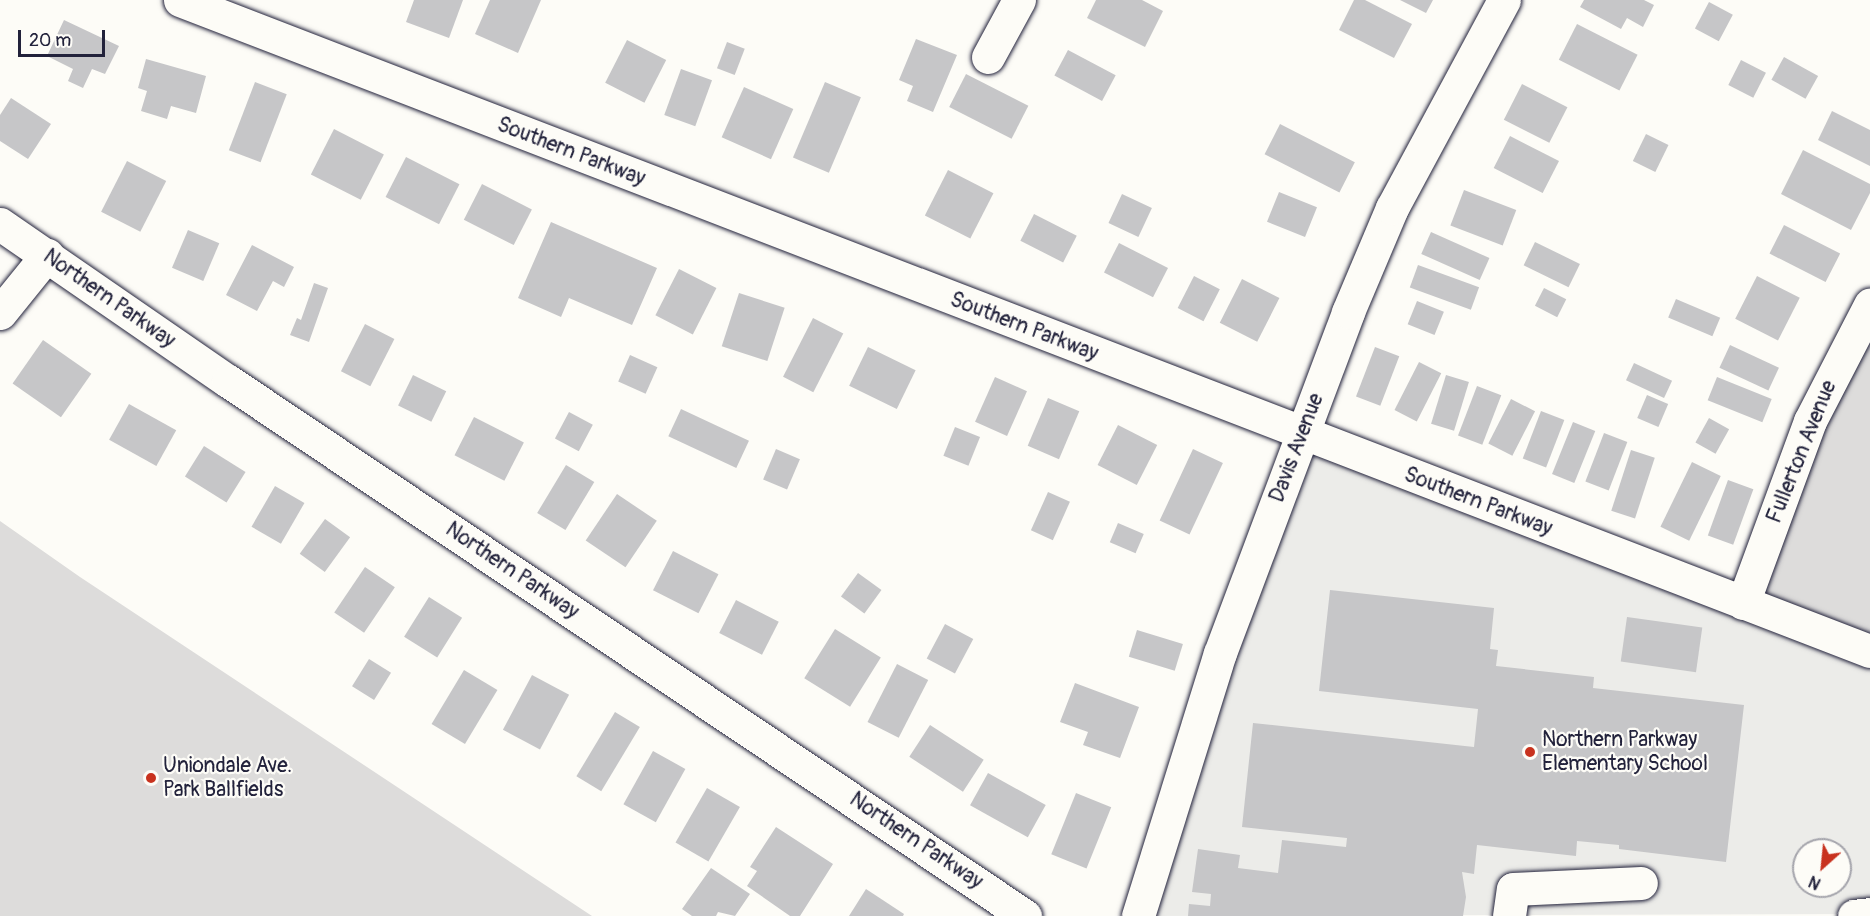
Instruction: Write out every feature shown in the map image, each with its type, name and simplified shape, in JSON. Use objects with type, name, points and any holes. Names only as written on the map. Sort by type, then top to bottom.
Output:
[{"type":"street","name":"Southern Parkway","points":[[180,0],[1303,435],[1870,651]]},
{"type":"street","points":[[988,57],[1019,0]]},
{"type":"street","name":"Davis Avenue","points":[[1138,916],[1220,653],[1348,312],[1392,208],[1504,0]]},
{"type":"street","name":"Northern Parkway","points":[[0,224],[228,381],[1025,916]]},
{"type":"street","points":[[0,313],[47,255]]},
{"type":"street","name":"Fullerton Avenue","points":[[1743,603],[1810,421],[1870,305]]},
{"type":"street","points":[[1509,916],[1513,889],[1641,883]]},
{"type":"street","points":[[1854,916],[1870,914]]},
{"type":"shaded area","points":[[1870,305],[1870,651],[1743,603]]},
{"type":"shaded area","name":"Northern Parkway Elementary School","points":[[1303,435],[1870,651],[1870,914],[1138,916]]},
{"type":"shaded area","name":"Uniondale Ave. Park Ballfields","points":[[0,521],[80,577],[592,916],[0,916]]},
{"type":"building","points":[[414,0],[463,0],[449,38],[406,22]]},
{"type":"building","points":[[490,0],[541,0],[518,53],[475,34]]},
{"type":"building","points":[[1096,0],[1142,0],[1163,11],[1145,47],[1087,18]]},
{"type":"building","points":[[1354,0],[1365,0],[1412,24],[1394,58],[1339,30]]},
{"type":"building","points":[[1400,0],[1433,0],[1426,13]]},
{"type":"building","points":[[1584,0],[1644,0],[1654,5],[1643,27],[1627,18],[1621,29],[1580,7]]},
{"type":"building","points":[[1709,2],[1733,15],[1719,41],[1695,28]]},
{"type":"building","points":[[64,20],[119,46],[105,74],[92,69],[83,88],[68,81],[73,69],[47,56]]},
{"type":"building","points":[[1577,24],[1638,55],[1619,91],[1559,60]]},
{"type":"building","points":[[916,39],[957,55],[933,112],[907,101],[913,86],[899,80]]},
{"type":"building","points":[[627,40],[666,60],[644,103],[605,83]]},
{"type":"building","points":[[727,42],[745,49],[735,75],[717,68]]},
{"type":"building","points":[[1068,50],[1116,75],[1102,101],[1054,76]]},
{"type":"building","points":[[1784,57],[1818,76],[1806,99],[1771,80]]},
{"type":"building","points":[[146,59],[206,76],[196,113],[171,106],[167,119],[141,111],[147,91],[138,88]]},
{"type":"building","points":[[1741,60],[1766,73],[1753,98],[1728,85]]},
{"type":"building","points":[[681,69],[712,80],[695,126],[664,115]]},
{"type":"building","points":[[966,74],[1028,106],[1012,139],[949,107]]},
{"type":"building","points":[[255,82],[287,94],[261,162],[229,150]]},
{"type":"building","points":[[825,82],[861,97],[829,173],[793,157]]},
{"type":"building","points":[[1522,84],[1567,107],[1549,143],[1504,120]]},
{"type":"building","points":[[744,87],[793,109],[771,159],[722,137]]},
{"type":"building","points":[[11,98],[51,124],[28,159],[0,141],[0,115]]},
{"type":"building","points":[[1832,111],[1870,130],[1870,166],[1818,140]]},
{"type":"building","points":[[1280,124],[1355,162],[1339,192],[1265,154]]},
{"type":"building","points":[[334,129],[384,154],[361,200],[311,174]]},
{"type":"building","points":[[1646,134],[1668,145],[1655,172],[1633,161]]},
{"type":"building","points":[[1510,136],[1559,161],[1543,193],[1494,168]]},
{"type":"building","points":[[1803,150],[1870,184],[1870,193],[1851,230],[1781,194]]},
{"type":"building","points":[[406,157],[459,184],[439,224],[386,197]]},
{"type":"building","points":[[127,161],[166,181],[140,232],[101,212]]},
{"type":"building","points":[[948,170],[993,193],[970,239],[925,215]]},
{"type":"building","points":[[482,184],[532,209],[514,245],[464,220]]},
{"type":"building","points":[[1464,190],[1516,210],[1503,246],[1450,225]]},
{"type":"building","points":[[1279,192],[1317,207],[1305,237],[1267,222]]},
{"type":"building","points":[[1122,194],[1152,208],[1138,237],[1108,223]]},
{"type":"building","points":[[1034,214],[1077,236],[1063,263],[1020,241]]},
{"type":"building","points":[[551,222],[657,268],[632,325],[569,298],[561,317],[518,298]]},
{"type":"building","points":[[1784,225],[1840,254],[1826,282],[1769,254]]},
{"type":"building","points":[[188,230],[219,243],[203,281],[172,268]]},
{"type":"building","points":[[1431,232],[1489,258],[1480,280],[1421,254]]},
{"type":"building","points":[[1535,242],[1580,264],[1569,287],[1524,265]]},
{"type":"building","points":[[1119,243],[1168,268],[1153,297],[1104,272]]},
{"type":"building","points":[[252,245],[294,267],[284,287],[273,281],[257,311],[226,295]]},
{"type":"building","points":[[1418,265],[1479,287],[1471,310],[1410,288]]},
{"type":"building","points":[[679,269],[716,288],[693,334],[655,315]]},
{"type":"building","points":[[1194,276],[1220,289],[1203,321],[1178,308]]},
{"type":"building","points":[[1757,276],[1800,298],[1778,341],[1735,319]]},
{"type":"building","points":[[1242,279],[1279,298],[1257,342],[1220,323]]},
{"type":"building","points":[[314,283],[328,288],[309,342],[290,335],[297,318],[301,320]]},
{"type":"building","points":[[1544,288],[1566,299],[1557,317],[1535,306]]},
{"type":"building","points":[[739,293],[785,308],[767,361],[722,346]]},
{"type":"building","points":[[1676,299],[1720,318],[1712,336],[1668,317]]},
{"type":"building","points":[[1417,301],[1444,312],[1435,335],[1408,324]]},
{"type":"building","points":[[813,318],[843,333],[813,392],[783,377]]},
{"type":"building","points":[[365,324],[394,339],[370,386],[341,371]]},
{"type":"building","points":[[43,340],[91,374],[61,417],[13,383]]},
{"type":"building","points":[[1730,345],[1779,368],[1768,390],[1719,368]]},
{"type":"building","points":[[868,347],[916,370],[897,409],[849,386]]},
{"type":"building","points":[[1375,347],[1399,356],[1380,406],[1356,396]]},
{"type":"building","points":[[630,355],[657,367],[646,394],[618,381]]},
{"type":"building","points":[[1419,362],[1441,373],[1417,421],[1394,410]]},
{"type":"building","points":[[1634,363],[1672,381],[1664,398],[1626,380]]},
{"type":"building","points":[[413,375],[446,391],[431,422],[398,406]]},
{"type":"building","points":[[1446,375],[1469,382],[1454,431],[1431,424]]},
{"type":"building","points":[[995,377],[1027,391],[1007,436],[975,422]]},
{"type":"building","points":[[1717,377],[1772,399],[1762,422],[1708,400]]},
{"type":"building","points":[[1477,386],[1501,395],[1482,445],[1458,435]]},
{"type":"building","points":[[1647,395],[1668,404],[1658,427],[1637,418]]},
{"type":"building","points":[[1048,398],[1079,411],[1059,459],[1028,446]]},
{"type":"building","points":[[1511,399],[1535,411],[1512,456],[1488,444]]},
{"type":"building","points":[[129,404],[176,430],[156,466],[109,440]]},
{"type":"building","points":[[681,409],[749,441],[736,468],[668,436]]},
{"type":"building","points":[[1541,411],[1564,420],[1546,468],[1523,459]]},
{"type":"building","points":[[569,412],[593,425],[579,451],[555,438]]},
{"type":"building","points":[[474,417],[524,442],[504,481],[454,455]]},
{"type":"building","points":[[1709,418],[1729,429],[1716,454],[1695,442]]},
{"type":"building","points":[[1573,422],[1595,431],[1574,483],[1552,474]]},
{"type":"building","points":[[1118,425],[1157,445],[1137,485],[1098,465]]},
{"type":"building","points":[[955,427],[980,437],[968,466],[943,456]]},
{"type":"building","points":[[1604,433],[1627,442],[1609,491],[1585,482]]},
{"type":"building","points":[[204,446],[246,472],[226,502],[185,477]]},
{"type":"building","points":[[776,449],[800,459],[787,490],[763,479]]},
{"type":"building","points":[[1193,449],[1223,463],[1190,535],[1160,521]]},
{"type":"building","points":[[1631,450],[1655,458],[1635,519],[1611,511]]},
{"type":"building","points":[[1692,462],[1721,476],[1689,541],[1660,527]]},
{"type":"building","points":[[566,465],[594,482],[565,530],[537,513]]},
{"type":"building","points":[[1728,480],[1753,489],[1733,545],[1708,535]]},
{"type":"building","points":[[275,486],[304,503],[281,544],[252,527]]},
{"type":"building","points":[[1048,492],[1070,502],[1053,540],[1031,530]]},
{"type":"building","points":[[617,494],[657,521],[625,567],[586,540]]},
{"type":"building","points":[[325,519],[350,537],[325,572],[300,554]]},
{"type":"building","points":[[1118,523],[1144,534],[1136,553],[1110,542]]},
{"type":"building","points":[[673,551],[718,574],[698,613],[653,590]]},
{"type":"building","points":[[365,567],[395,587],[364,633],[334,613]]},
{"type":"building","points":[[858,573],[881,590],[864,614],[841,596]]},
{"type":"building","points":[[1330,590],[1494,608],[1490,649],[1498,650],[1496,666],[1594,677],[1593,688],[1744,705],[1726,862],[1619,849],[1619,845],[1577,841],[1576,856],[1477,845],[1474,874],[1462,872],[1466,897],[1463,916],[1188,916],[1189,904],[1210,906],[1211,894],[1192,892],[1198,849],[1240,855],[1238,868],[1278,873],[1282,840],[1346,847],[1347,838],[1242,827],[1253,723],[1474,747],[1478,709],[1319,691]]},
{"type":"building","points":[[429,597],[462,618],[437,658],[404,637]]},
{"type":"building","points":[[736,600],[779,622],[762,655],[719,633]]},
{"type":"building","points":[[1627,617],[1702,628],[1696,672],[1621,662]]},
{"type":"building","points":[[945,624],[973,639],[955,673],[927,658]]},
{"type":"building","points":[[835,629],[881,658],[850,707],[804,678]]},
{"type":"building","points":[[1137,630],[1183,644],[1175,671],[1129,657]]},
{"type":"building","points":[[369,659],[391,673],[374,700],[352,686]]},
{"type":"building","points":[[897,664],[928,680],[899,738],[867,722]]},
{"type":"building","points":[[464,670],[497,690],[465,744],[432,724]]},
{"type":"building","points":[[532,675],[569,695],[540,749],[503,730]]},
{"type":"building","points":[[1075,683],[1139,707],[1120,758],[1083,745],[1088,732],[1060,722]]},
{"type":"building","points":[[615,712],[640,727],[601,791],[576,776]]},
{"type":"building","points":[[930,725],[984,760],[963,792],[909,757]]},
{"type":"building","points":[[653,751],[685,769],[656,822],[623,804]]},
{"type":"building","points":[[988,773],[1046,805],[1028,837],[970,805]]},
{"type":"building","points":[[707,788],[740,807],[708,862],[676,843]]},
{"type":"building","points":[[1076,793],[1111,807],[1087,868],[1051,854]]},
{"type":"building","points":[[776,827],[833,864],[800,916],[790,916],[747,886],[757,871],[750,867]]},
{"type":"building","points":[[711,868],[750,894],[735,916],[718,912],[716,916],[692,916],[682,909]]},
{"type":"building","points":[[866,889],[904,914],[903,916],[849,916]]},
{"type":"place","name":"Northern Parkway Elementary School","points":[[1530,752]]},
{"type":"place","name":"Uniondale Ave. Park Ballfields","points":[[151,778]]}]
